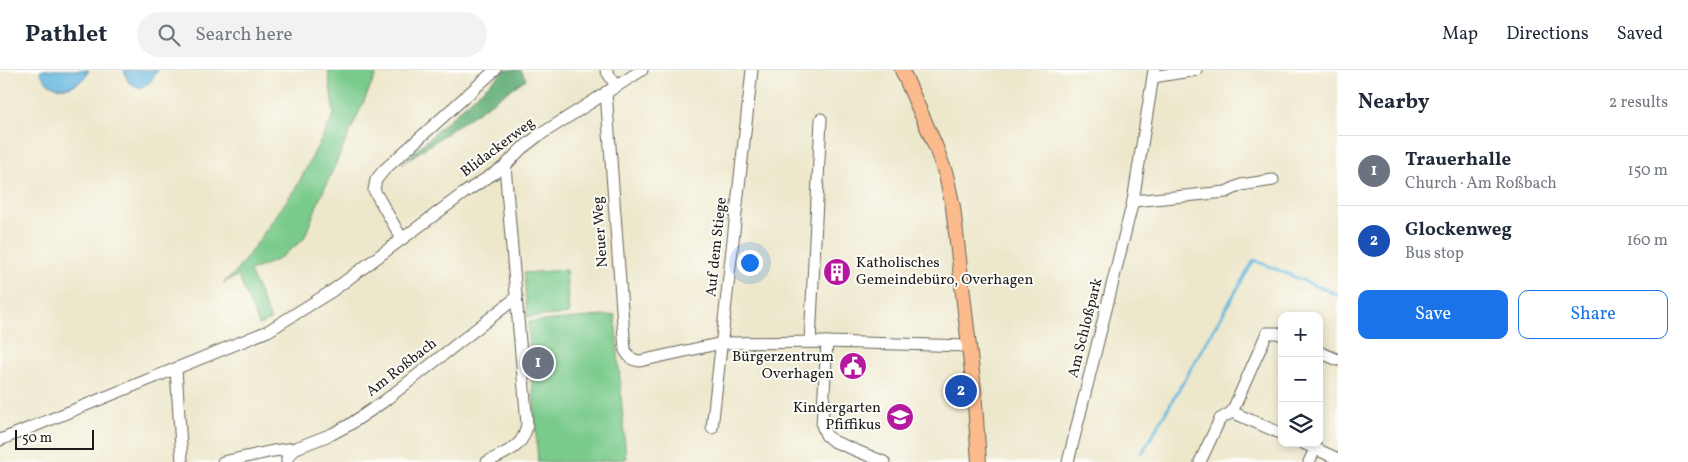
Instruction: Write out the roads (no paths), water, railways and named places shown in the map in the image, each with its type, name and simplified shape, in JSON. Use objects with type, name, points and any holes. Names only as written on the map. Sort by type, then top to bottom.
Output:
[{"type":"main road","points":[[902,70],[935,145],[946,175],[953,207],[974,390],[979,462]]},
{"type":"street","points":[[402,239],[374,190],[376,180],[384,170],[495,70]]},
{"type":"street","points":[[606,70],[611,89]]},
{"type":"street","name":"Blidackerweg","points":[[0,440],[268,331],[332,291],[464,192],[505,166],[520,149],[538,136],[642,70]]},
{"type":"street","name":"Auf dem Stiege","points":[[712,428],[752,70]]},
{"type":"street","name":"Am Schloßpark","points":[[1068,462],[1133,201],[1153,73],[1196,70]]},
{"type":"street","name":"Neuer Weg","points":[[611,89],[625,350],[634,360],[640,360],[722,343]]},
{"type":"street","points":[[810,342],[821,119]]},
{"type":"street","points":[[487,462],[518,445],[526,435],[527,424],[505,166]]},
{"type":"street","points":[[1133,201],[1226,192],[1242,185],[1273,180]]},
{"type":"street","name":"Am Roßbach","points":[[223,462],[296,448],[341,429],[383,402],[517,297]]},
{"type":"street","points":[[1200,462],[1220,419],[1232,412],[1267,333],[1278,333]]},
{"type":"street","points":[[722,343],[827,342],[968,346]]},
{"type":"street","points":[[827,342],[822,425],[826,435],[833,441],[884,462]]},
{"type":"street","points":[[1323,354],[1338,360]]},
{"type":"street","points":[[176,369],[182,462]]},
{"type":"street","points":[[1232,412],[1278,432]]},
{"type":"street","points":[[1311,447],[1338,460]]},
{"type":"street","points":[[287,462],[287,458],[296,448]]},
{"type":"street","points":[[1309,462],[1315,449]]},
{"type":"water","points":[[40,70],[89,70],[79,83],[64,88],[49,84]]},
{"type":"water","points":[[124,70],[158,70],[150,82],[140,88],[128,82]]},
{"type":"waterway","points":[[1142,453],[1254,260],[1338,295]]},
{"type":"place","name":"Katholisches Gemeindebüro, Overhagen","points":[[837,272]]},
{"type":"place","name":"Trauerhalle","points":[[538,363]]},
{"type":"place","name":"Bürgerzentrum Overhagen","points":[[853,366]]},
{"type":"place","name":"Glockenweg","points":[[961,391]]},
{"type":"place","name":"Kindergarten Pfiffikus","points":[[900,417]]}]
